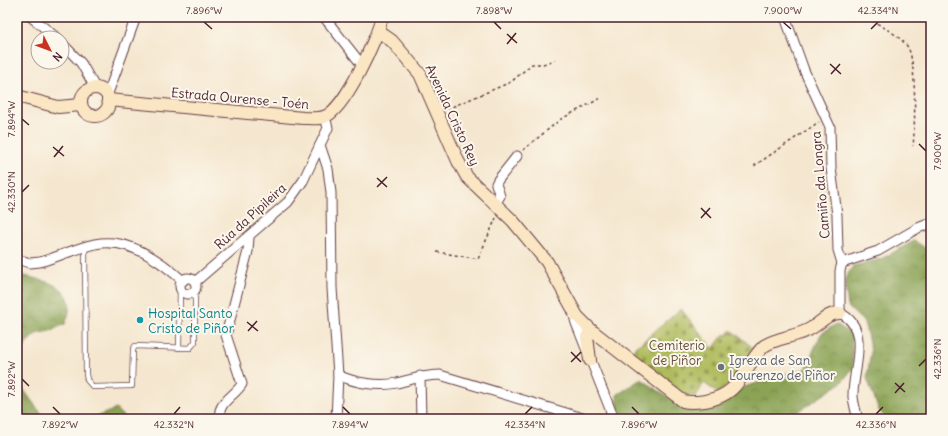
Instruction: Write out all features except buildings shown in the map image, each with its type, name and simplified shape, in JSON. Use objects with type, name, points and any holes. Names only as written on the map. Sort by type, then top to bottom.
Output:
[{"type":"street","points":[[31,17],[47,30]]},
{"type":"street","points":[[108,98],[104,92],[96,89],[84,93],[81,105],[90,116],[99,116],[107,110],[108,98],[136,17]]},
{"type":"street","points":[[324,17],[362,65]]},
{"type":"street","name":"Estrada Ourense - Toén","points":[[108,98],[303,118],[325,117],[341,103],[362,65],[378,31],[382,17]]},
{"type":"street","name":"Camiño da Longra","points":[[785,17],[804,70],[830,131],[831,168],[837,215],[838,250],[842,263],[840,271],[840,313]]},
{"type":"street","name":"Avenida Cristo Rey","points":[[378,31],[392,42],[416,68],[462,170],[474,185],[518,226],[547,262],[573,310],[581,321],[680,399],[693,402],[719,398],[729,393],[759,350],[769,342],[803,332],[828,316],[840,313]]},
{"type":"street","points":[[70,51],[81,63],[96,89]]},
{"type":"street","points":[[17,96],[58,107],[81,105]]},
{"type":"street","name":"Rúa da Pipileira","points":[[195,285],[281,209],[294,194],[328,128],[325,117]]},
{"type":"street","points":[[320,145],[328,169],[331,189],[332,288],[338,375],[336,419]]},
{"type":"street","points":[[498,207],[500,196],[496,184],[517,156]]},
{"type":"street","points":[[842,263],[878,251],[918,228],[931,223]]},
{"type":"street","points":[[220,419],[220,409],[242,384],[226,335],[250,246],[249,236]]},
{"type":"street","points":[[17,259],[30,263],[40,262],[85,247],[103,243],[125,244],[169,269],[181,283],[182,291],[188,294],[193,292],[195,285],[188,278],[181,283]]},
{"type":"street","points":[[573,310],[576,323],[612,418]]},
{"type":"street","points":[[840,313],[850,320],[857,339],[859,354],[853,398],[858,419]]},
{"type":"street","points":[[590,360],[587,337],[591,330]]},
{"type":"street","points":[[338,375],[355,382],[392,383],[420,376],[443,376],[586,419]]},
{"type":"street","points":[[420,376],[421,419]]},
{"type":"lane","points":[[85,247],[86,374],[90,385],[98,388],[132,386],[133,350],[135,346],[190,348],[195,342],[195,285]]},
{"type":"lane","points":[[179,348],[181,283]]},
{"type":"path","points":[[868,17],[905,43],[911,53],[913,64],[913,146]]},
{"type":"path","points":[[438,114],[511,82],[532,64],[543,64],[555,60]]},
{"type":"path","points":[[517,156],[534,140],[561,119],[601,98]]},
{"type":"path","points":[[754,166],[825,117]]},
{"type":"path","points":[[436,252],[478,258],[498,207]]},
{"type":"green space","points":[[914,241],[923,247],[928,253],[928,272],[931,276],[931,419],[887,419],[879,411],[867,378],[871,351],[864,322],[848,307],[845,279],[853,266],[881,259]]},
{"type":"green space","points":[[17,274],[59,287],[65,293],[69,301],[69,311],[65,324],[50,331],[36,334],[26,343],[18,369],[18,382],[45,419],[17,419]]},
{"type":"green space","name":"Cemiterio de Piñor","points":[[681,309],[713,349],[724,334],[727,336],[731,330],[752,347],[754,345],[757,348],[735,379],[718,393],[704,383],[696,396],[685,396],[629,353]]},
{"type":"green space","points":[[836,324],[851,334],[853,368],[841,383],[787,419],[619,419],[617,395],[641,379],[680,405],[687,408],[701,410],[747,386],[805,369],[821,334]]},
{"type":"green space","points":[[116,409],[126,419],[90,419]]},
{"type":"place","name":"Hospital Santo Cristo de Piñor","points":[[140,320]]},
{"type":"place","name":"Igrexa de San Lourenzo de Piñor","points":[[721,367]]}]
